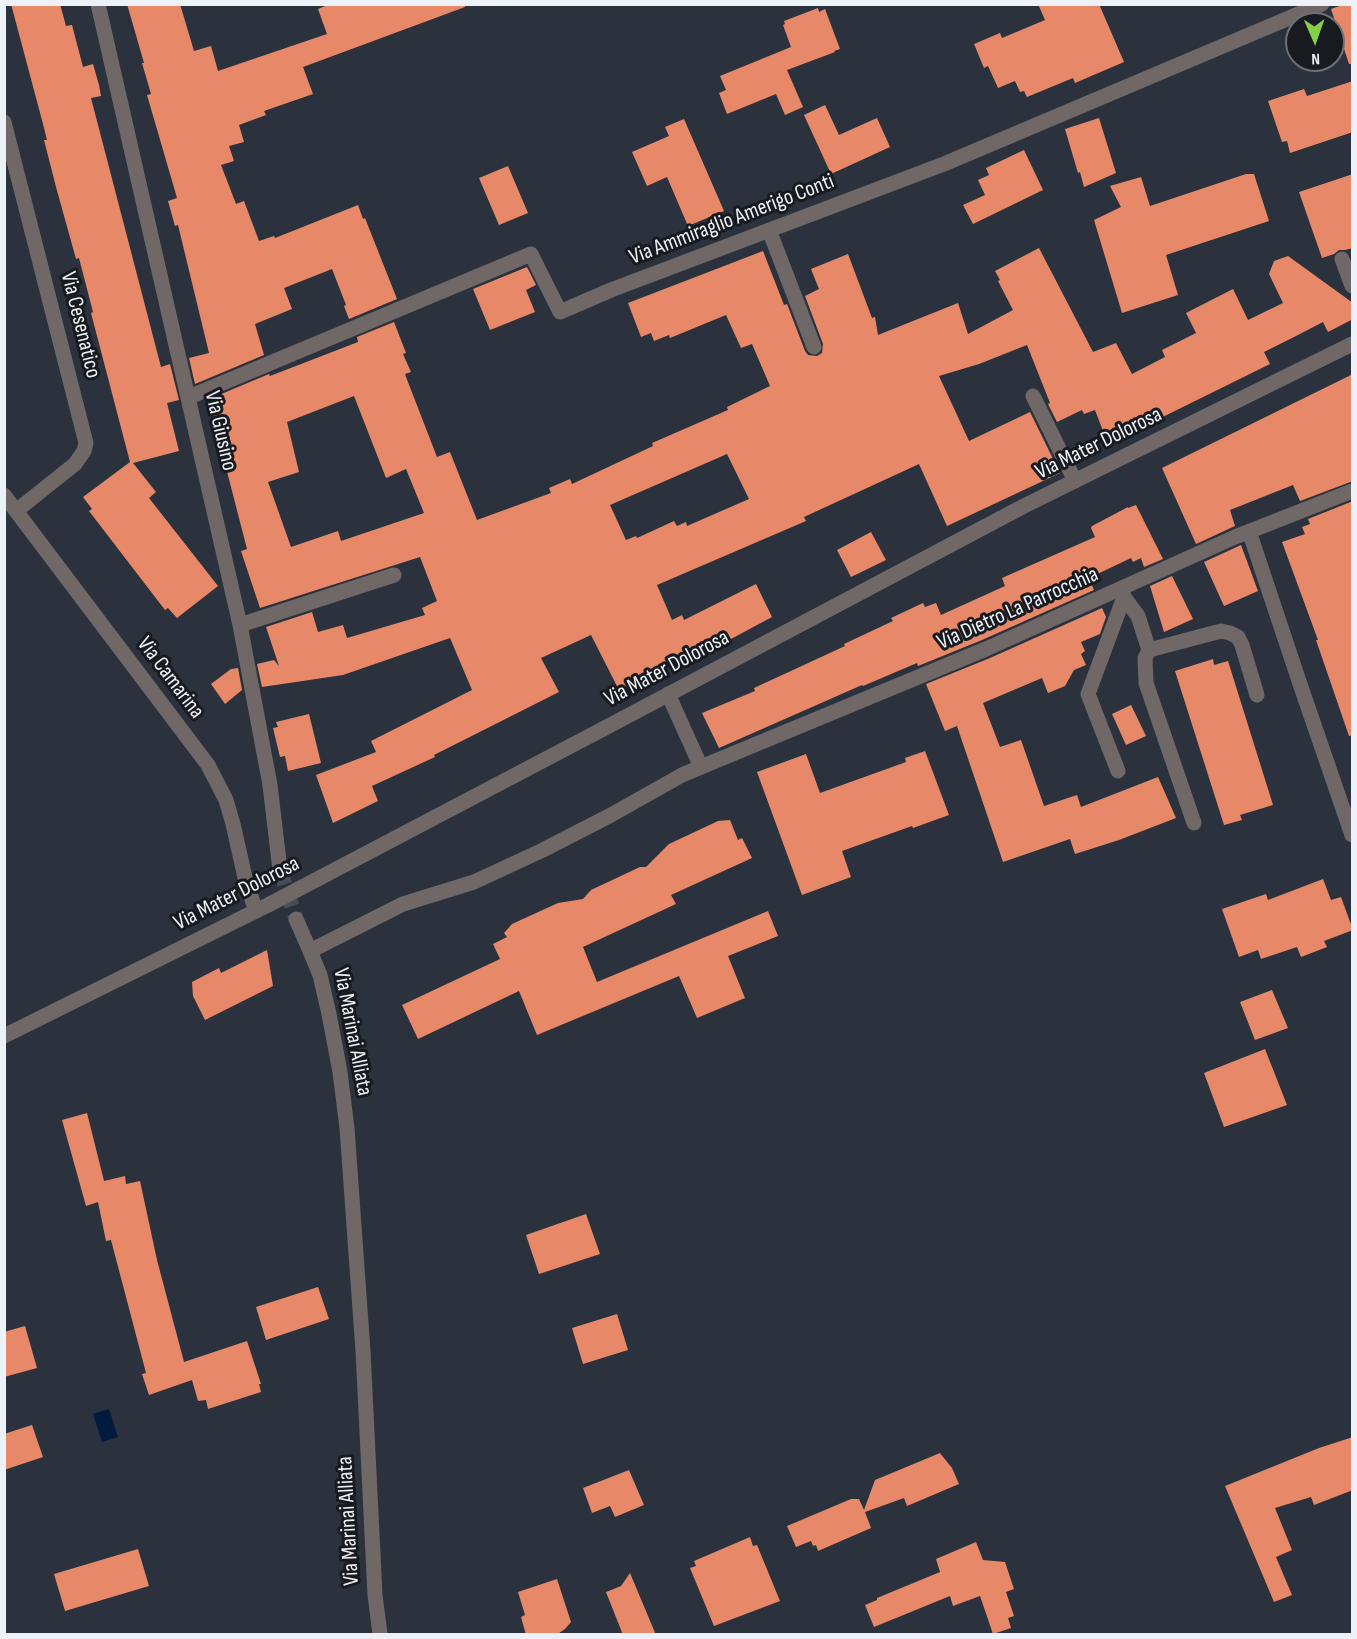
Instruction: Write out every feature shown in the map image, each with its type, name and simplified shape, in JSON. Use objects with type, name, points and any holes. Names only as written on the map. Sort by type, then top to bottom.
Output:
[{"type":"street","name":"Via Giusino","points":[[98,4],[240,625],[270,785],[280,870]]},
{"type":"street","name":"Via Ammiraglio Amerigo Conti","points":[[189,397],[531,254],[560,312],[611,290],[944,164],[1322,4]]},
{"type":"street","name":"Via Cesenatico","points":[[4,122],[86,443],[84,452],[75,464],[16,511]]},
{"type":"street","points":[[769,230],[814,347]]},
{"type":"street","points":[[1342,259],[1353,286]]},
{"type":"street","name":"Via Mater Dolorosa","points":[[4,1036],[263,907],[1075,481],[1353,345]]},
{"type":"street","points":[[1033,396],[1075,481]]},
{"type":"street","name":"Via Dietro La Parrocchia","points":[[701,767],[1123,592],[1249,531],[1353,490]]},
{"type":"street","name":"Via Camarina","points":[[4,495],[208,765],[226,800],[246,882],[263,907]]},
{"type":"street","points":[[1249,531],[1353,835]]},
{"type":"street","points":[[240,625],[394,575]]},
{"type":"street","points":[[1123,592],[1138,616],[1149,650],[1145,658],[1146,683],[1194,823]]},
{"type":"street","points":[[1118,771],[1088,694],[1123,592]]},
{"type":"street","points":[[1149,650],[1221,631],[1230,633],[1238,637],[1242,645],[1257,695]]},
{"type":"street","points":[[668,694],[701,767]]},
{"type":"street","name":"Via Marinai Alliata","points":[[380,1635],[375,1595],[363,1351],[347,1128],[340,1072],[329,1014],[320,975],[310,951],[403,904],[474,882],[543,850],[701,767]]},
{"type":"street","points":[[296,919],[310,951]]},
{"type":"water","points":[[109,1409],[118,1437],[102,1442],[93,1414]]},
{"type":"building","points":[[11,4],[60,4],[66,26],[72,25],[83,67],[93,64],[99,85],[101,96],[91,98],[161,367],[170,364],[179,400],[167,403],[179,451],[133,463],[156,492],[149,498],[218,586],[177,618],[168,608],[165,610],[89,511],[92,509],[83,497],[130,462],[79,258],[76,259],[56,187],[44,140],[47,140]]},
{"type":"building","points":[[127,4],[180,4],[194,51],[211,46],[218,71],[327,34],[318,9],[330,4],[464,4],[465,7],[303,67],[313,94],[264,111],[266,115],[239,125],[244,142],[229,146],[234,161],[221,165],[236,204],[244,201],[259,241],[274,236],[275,238],[358,205],[397,299],[349,319],[332,269],[284,288],[292,309],[255,324],[264,355],[195,384],[189,358],[209,353],[178,225],[175,226],[168,201],[177,198],[147,95],[151,94]]},
{"type":"building","points":[[1038,4],[1099,4],[1124,62],[1075,83],[1073,78],[1027,97],[1024,91],[1020,92],[1015,81],[998,88],[988,66],[984,68],[974,44],[1000,33],[1002,38],[1045,20]]},
{"type":"building","points":[[1353,4],[1353,64],[1349,64],[1345,52],[1345,12],[1332,12],[1331,9]]},
{"type":"building","points":[[818,8],[819,12],[825,9],[840,49],[787,70],[803,107],[785,115],[776,94],[727,114],[719,93],[726,90],[720,76],[791,47],[783,25],[784,21]]},
{"type":"building","points":[[1353,81],[1353,132],[1290,153],[1287,141],[1282,142],[1268,101],[1304,89],[1307,96]]},
{"type":"building","points":[[825,105],[839,135],[877,118],[890,147],[831,174],[804,115]]},
{"type":"building","points":[[1099,118],[1116,173],[1084,187],[1065,129]]},
{"type":"building","points":[[684,119],[724,211],[688,226],[667,177],[647,186],[632,152],[669,136],[665,127]]},
{"type":"building","points":[[1024,150],[1043,190],[973,224],[963,205],[985,195],[978,180],[989,175],[986,168]]},
{"type":"building","points":[[508,166],[528,213],[499,225],[479,178]]},
{"type":"building","points":[[1246,174],[1254,174],[1269,221],[1166,255],[1178,295],[1122,313],[1094,220],[1121,207],[1110,186],[1141,177],[1150,206]]},
{"type":"building","points":[[1353,174],[1353,248],[1339,250],[1322,258],[1299,192]]},
{"type":"building","points":[[1039,248],[1093,352],[1116,343],[1132,374],[1165,357],[1162,350],[1196,333],[1186,313],[1233,289],[1248,320],[1283,303],[1269,274],[1274,261],[1288,256],[1353,303],[1353,319],[1328,332],[1323,322],[1264,352],[1270,364],[1108,444],[1095,410],[1084,414],[1082,410],[1057,422],[1048,404],[1050,403],[1027,345],[979,364],[939,376],[969,441],[1030,412],[1060,473],[947,526],[919,464],[804,517],[806,521],[657,585],[672,620],[682,615],[684,620],[756,584],[772,617],[703,654],[700,649],[619,690],[591,635],[541,658],[559,692],[434,755],[435,757],[372,786],[378,801],[333,823],[316,775],[376,752],[371,741],[472,690],[450,638],[343,675],[262,687],[257,664],[274,660],[279,666],[266,627],[312,612],[318,632],[343,625],[347,638],[425,615],[422,608],[437,601],[420,557],[260,608],[241,551],[247,549],[224,460],[230,458],[207,400],[269,374],[270,376],[358,342],[357,337],[394,322],[411,372],[405,374],[437,457],[450,452],[477,520],[551,493],[549,488],[570,479],[572,484],[653,446],[652,443],[728,410],[727,407],[770,386],[752,344],[741,348],[726,315],[670,338],[669,335],[654,341],[651,333],[641,337],[628,303],[763,251],[805,351],[808,355],[817,356],[822,353],[823,344],[805,296],[819,289],[811,269],[848,254],[872,318],[875,317],[878,335],[958,303],[968,334],[1013,310],[995,271]],"holes":[[[354,396],[386,478],[406,469],[424,513],[341,541],[338,531],[291,547],[268,482],[299,472],[287,422]],[[727,454],[749,499],[687,526],[686,522],[677,526],[674,521],[637,538],[636,536],[626,540],[610,505]]]},
{"type":"building","points":[[527,267],[536,285],[526,290],[535,312],[490,330],[473,289]]},
{"type":"building","points":[[1353,374],[1353,481],[1300,501],[1293,485],[1230,510],[1235,526],[1196,544],[1162,468]]},
{"type":"building","points":[[1353,501],[1353,735],[1349,736],[1316,640],[1318,640],[1282,542],[1305,534],[1302,527],[1310,524],[1308,519]]},
{"type":"building","points":[[1136,505],[1163,559],[1144,567],[1141,558],[1133,562],[1131,558],[1089,578],[1094,590],[982,640],[918,666],[917,663],[862,685],[719,748],[702,713],[755,691],[754,688],[845,646],[844,644],[893,621],[891,618],[923,603],[925,607],[936,603],[941,615],[1005,586],[1002,578],[1095,537],[1092,526]]},
{"type":"building","points":[[871,532],[886,560],[851,577],[837,550]]},
{"type":"building","points":[[1241,545],[1258,591],[1224,606],[1204,562]]},
{"type":"building","points":[[1172,576],[1193,619],[1164,632],[1150,586]]},
{"type":"building","points":[[1102,608],[1106,617],[1100,634],[1081,642],[1085,651],[1081,654],[1086,665],[1074,670],[1065,686],[1048,693],[1042,678],[983,703],[1000,747],[1021,740],[1044,806],[1077,795],[1081,807],[1158,777],[1176,818],[1075,854],[1070,839],[1003,862],[957,726],[945,731],[926,684]]},
{"type":"building","points":[[1213,659],[1214,665],[1228,661],[1273,805],[1240,815],[1242,820],[1224,825],[1175,671]]},
{"type":"building","points":[[238,668],[242,690],[225,704],[211,684],[231,669]]},
{"type":"building","points":[[1131,705],[1146,736],[1126,745],[1112,714]]},
{"type":"building","points":[[309,714],[321,763],[288,771],[285,756],[280,757],[273,728],[278,727],[276,722]]},
{"type":"building","points":[[925,751],[949,815],[842,851],[851,877],[802,895],[757,772],[806,754],[820,793],[906,762],[905,758]]},
{"type":"building","points":[[730,820],[738,840],[742,838],[752,858],[671,895],[676,904],[583,947],[597,982],[768,911],[778,936],[728,956],[745,998],[697,1018],[679,976],[537,1035],[519,991],[418,1039],[402,1005],[500,959],[493,944],[507,937],[504,933],[512,924],[558,903],[583,899],[591,890],[640,867],[646,867],[669,844],[718,821]]},
{"type":"building","points":[[1323,879],[1331,900],[1341,897],[1353,930],[1324,941],[1327,947],[1301,957],[1297,947],[1261,959],[1258,950],[1239,957],[1222,909],[1266,894],[1268,900]]},
{"type":"building","points":[[267,950],[273,986],[205,1020],[193,996],[192,982],[219,968],[221,973]]},
{"type":"building","points":[[1272,990],[1288,1028],[1255,1040],[1240,1002]]},
{"type":"building","points":[[1265,1049],[1287,1105],[1224,1127],[1204,1073]]},
{"type":"building","points":[[87,1113],[104,1181],[125,1176],[126,1184],[140,1181],[157,1260],[184,1362],[247,1341],[261,1384],[259,1384],[261,1392],[208,1409],[206,1400],[198,1401],[192,1380],[149,1395],[142,1374],[146,1373],[111,1240],[106,1241],[98,1202],[86,1206],[62,1120]]},
{"type":"building","points":[[586,1214],[600,1254],[539,1274],[526,1235]]},
{"type":"building","points":[[318,1287],[329,1319],[266,1340],[256,1307]]},
{"type":"building","points":[[617,1314],[628,1350],[583,1364],[572,1328]]},
{"type":"building","points":[[25,1326],[37,1368],[4,1377],[4,1332]]},
{"type":"building","points":[[32,1425],[43,1457],[4,1470],[4,1434]]},
{"type":"building","points":[[1353,1437],[1353,1490],[1314,1505],[1311,1497],[1275,1508],[1292,1550],[1276,1557],[1292,1595],[1274,1602],[1225,1486],[1319,1448]]},
{"type":"building","points":[[940,1453],[952,1468],[959,1484],[907,1506],[904,1498],[865,1512],[871,1528],[818,1551],[816,1545],[813,1546],[811,1541],[796,1547],[787,1526],[851,1499],[859,1499],[864,1510],[875,1480]]},
{"type":"building","points":[[629,1470],[644,1505],[615,1517],[610,1506],[592,1513],[583,1488]]},
{"type":"building","points":[[750,1537],[753,1546],[757,1545],[780,1601],[714,1626],[690,1568],[696,1566],[694,1561]]},
{"type":"building","points":[[976,1542],[983,1560],[1005,1562],[1014,1589],[1006,1592],[1014,1616],[1008,1618],[1011,1628],[993,1634],[980,1596],[953,1606],[950,1596],[874,1627],[865,1605],[940,1572],[936,1559]]},
{"type":"building","points":[[138,1549],[149,1586],[65,1611],[54,1574]]},
{"type":"building","points":[[630,1573],[656,1635],[623,1635],[606,1592],[621,1586]]},
{"type":"building","points":[[557,1579],[571,1622],[556,1635],[526,1635],[521,1617],[525,1615],[518,1592]]},
{"type":"tunnel","points":[[280,870],[296,919]]}]
